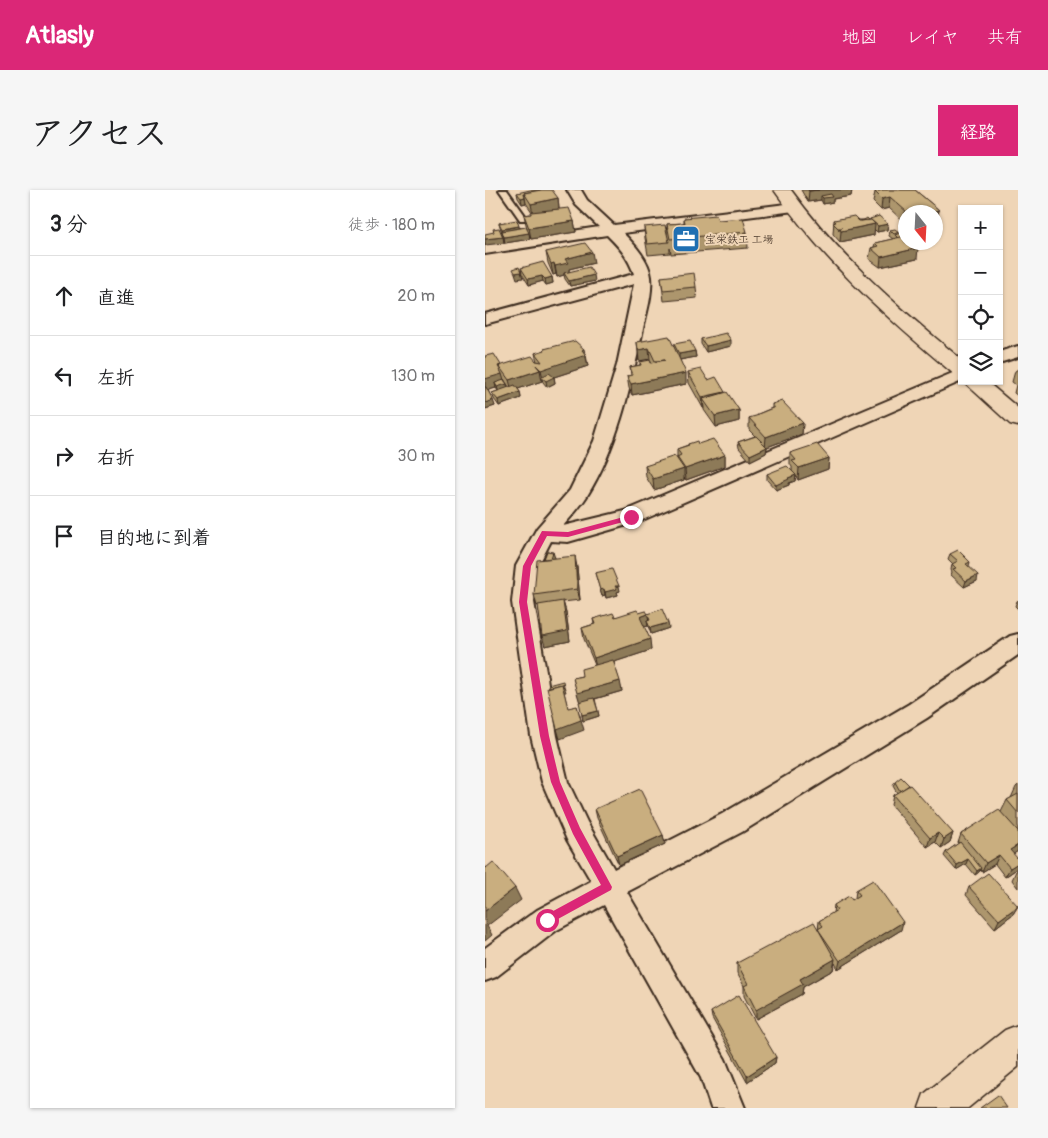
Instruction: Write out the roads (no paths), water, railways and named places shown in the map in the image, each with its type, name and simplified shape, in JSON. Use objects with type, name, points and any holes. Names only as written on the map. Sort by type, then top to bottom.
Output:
[{"type":"street","points":[[574,190],[581,202],[627,246],[637,260],[643,277],[642,294],[625,366],[604,441],[592,469],[578,494],[545,533],[527,566],[523,602],[544,736],[555,782],[577,831],[607,887],[714,1070],[728,1108]]},
{"type":"street","points":[[782,190],[825,246],[850,274],[958,369]]},
{"type":"street","points":[[485,249],[611,230],[794,207]]},
{"type":"street","points":[[485,319],[643,277]]},
{"type":"street","points":[[1003,356],[1018,350]]},
{"type":"street","points":[[545,533],[568,534],[631,517],[958,375]]},
{"type":"street","points":[[978,385],[1018,419]]},
{"type":"street","points":[[485,966],[547,920],[732,823],[918,711],[1018,643]]},
{"type":"street","points":[[938,1108],[1018,1043]]},
{"type":"lane","points":[[503,190],[523,218]]},
{"type":"place","name":"宝栄鉄工 工場","points":[[686,239]]}]
